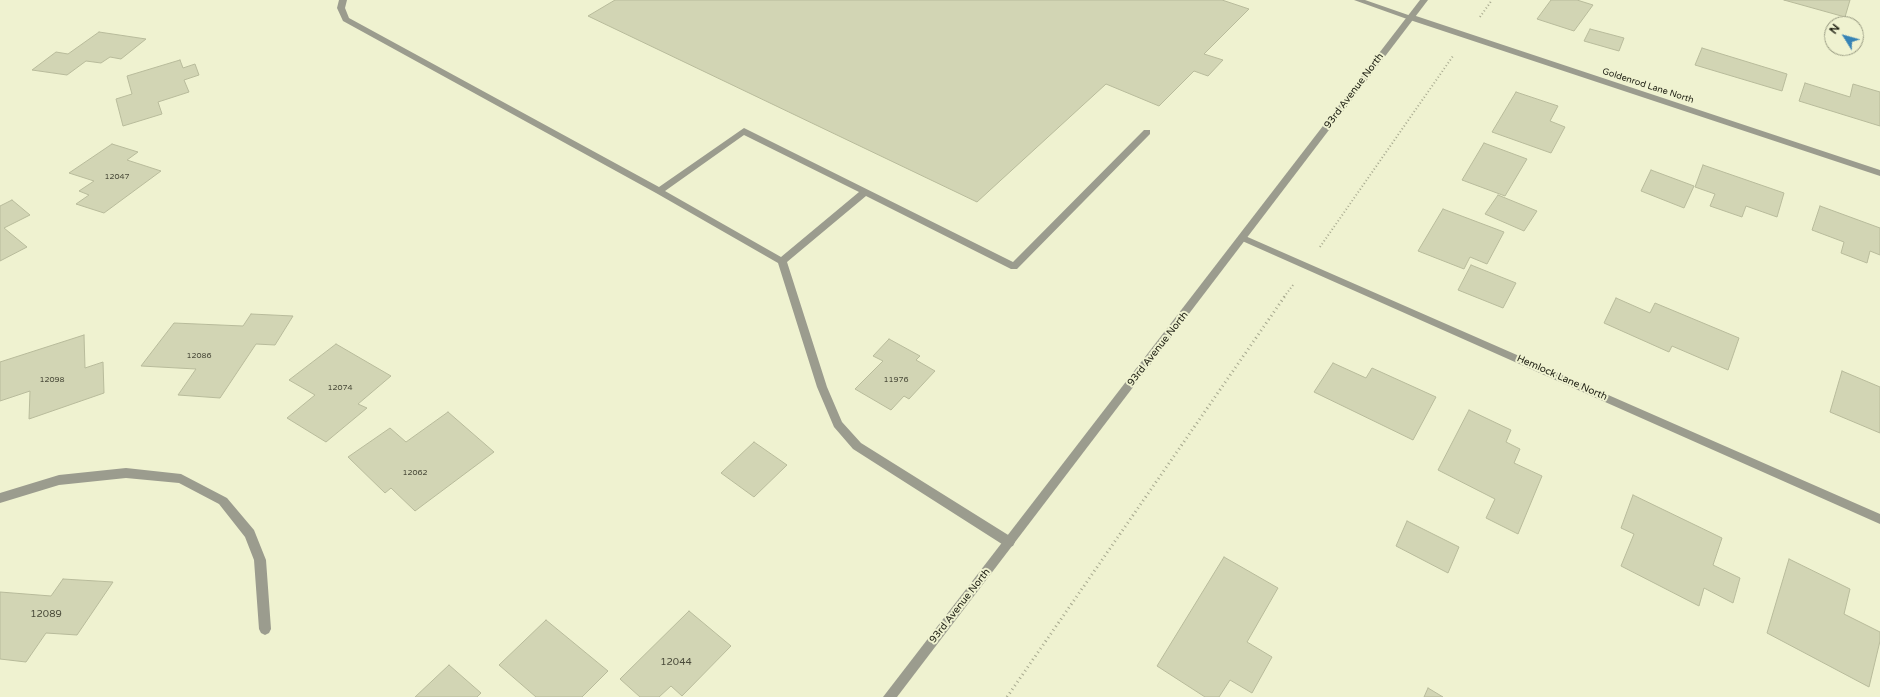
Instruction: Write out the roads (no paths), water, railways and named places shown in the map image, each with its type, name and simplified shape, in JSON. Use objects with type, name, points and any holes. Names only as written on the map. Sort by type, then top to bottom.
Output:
[{"type":"street","points":[[343,0],[341,8],[346,19],[659,191],[782,261],[822,387],[838,424],[857,446],[1009,542]]},
{"type":"street","name":"Goldenrod Lane North","points":[[1358,0],[1880,173]]},
{"type":"street","name":"93rd Avenue North","points":[[889,697],[1244,238],[1424,0]]},
{"type":"street","points":[[659,191],[744,131],[1014,267],[1147,132]]},
{"type":"street","points":[[782,261],[865,192]]},
{"type":"street","name":"Hemlock Lane North","points":[[1244,238],[1880,519]]},
{"type":"street","points":[[0,498],[59,480],[126,473],[181,479],[223,501],[250,534],[260,560],[265,630]]}]
